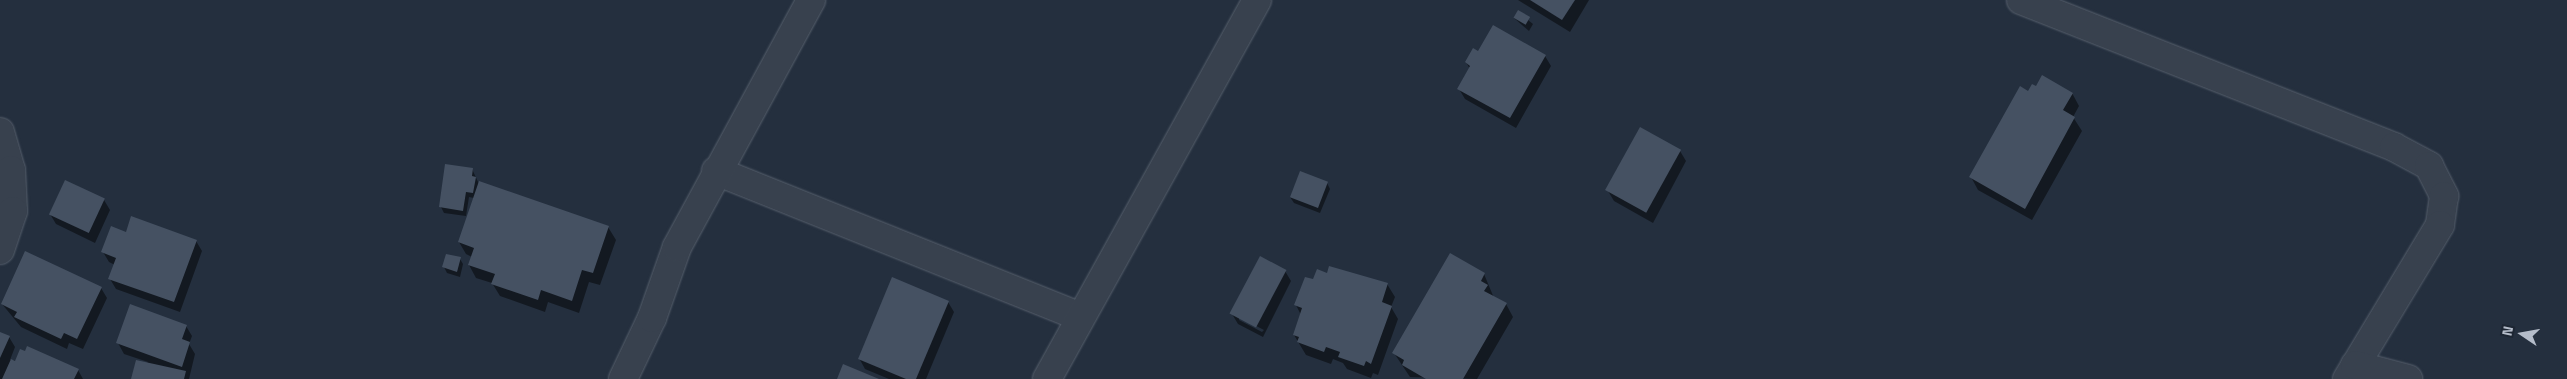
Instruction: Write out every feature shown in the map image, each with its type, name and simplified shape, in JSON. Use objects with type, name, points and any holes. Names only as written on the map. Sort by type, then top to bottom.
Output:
[{"type":"street","points":[[623,379],[652,318],[677,247],[716,171],[811,0]]},
{"type":"street","points":[[1047,379],[1079,316],[1257,0]]},
{"type":"street","points":[[2021,0],[2394,147],[2429,166],[2444,196],[2440,225],[2351,372],[2408,379]]},
{"type":"street","points":[[0,132],[11,170],[13,210],[0,250]]},
{"type":"street","points":[[716,171],[1079,316]]},
{"type":"building","points":[[1530,0],[1575,0],[1562,20]]},
{"type":"building","points":[[1518,10],[1530,17],[1526,25],[1514,18]]},
{"type":"building","points":[[1493,25],[1546,55],[1510,118],[1457,89],[1470,66],[1465,62],[1473,48],[1478,51]]},
{"type":"building","points":[[2042,75],[2073,93],[2063,110],[2075,117],[2025,209],[1969,177],[2020,86],[2028,91],[2032,84],[2036,86]]},
{"type":"building","points":[[1640,127],[1681,150],[1646,213],[1605,190]]},
{"type":"building","points":[[445,164],[473,168],[472,176],[476,177],[473,193],[466,192],[463,211],[439,207]]},
{"type":"building","points":[[1300,171],[1328,182],[1318,208],[1290,197]]},
{"type":"building","points":[[65,180],[105,199],[89,233],[49,214]]},
{"type":"building","points":[[479,181],[609,226],[593,273],[582,270],[572,301],[541,290],[538,300],[491,284],[495,274],[468,265],[474,248],[458,242]]},
{"type":"building","points":[[131,216],[197,240],[174,302],[108,279],[116,258],[101,252],[111,226],[126,232]]},
{"type":"building","points":[[25,251],[102,287],[77,339],[64,333],[61,339],[14,317],[17,312],[1,304]]},
{"type":"building","points":[[1450,253],[1485,273],[1481,281],[1488,285],[1484,291],[1507,303],[1463,379],[1426,379],[1402,365],[1404,360],[1392,353]]},
{"type":"building","points":[[446,254],[461,257],[457,272],[442,267]]},
{"type":"building","points":[[1260,256],[1286,270],[1256,327],[1229,313]]},
{"type":"building","points":[[1329,266],[1388,283],[1382,302],[1392,306],[1371,364],[1366,361],[1364,366],[1338,357],[1340,352],[1326,347],[1324,352],[1297,342],[1299,337],[1293,335],[1302,308],[1294,305],[1305,277],[1313,279],[1317,269],[1327,273]]},
{"type":"building","points":[[892,277],[949,301],[916,379],[906,379],[858,359]]},
{"type":"building","points":[[130,304],[187,325],[182,339],[190,342],[182,367],[116,343]]},
{"type":"building","points":[[0,332],[10,336],[0,358]]},
{"type":"building","points":[[27,346],[79,369],[74,379],[2,379],[11,359],[15,361],[20,349],[25,351]]},
{"type":"building","points":[[136,360],[186,371],[184,379],[131,379]]},
{"type":"building","points":[[843,364],[879,379],[837,379]]}]
